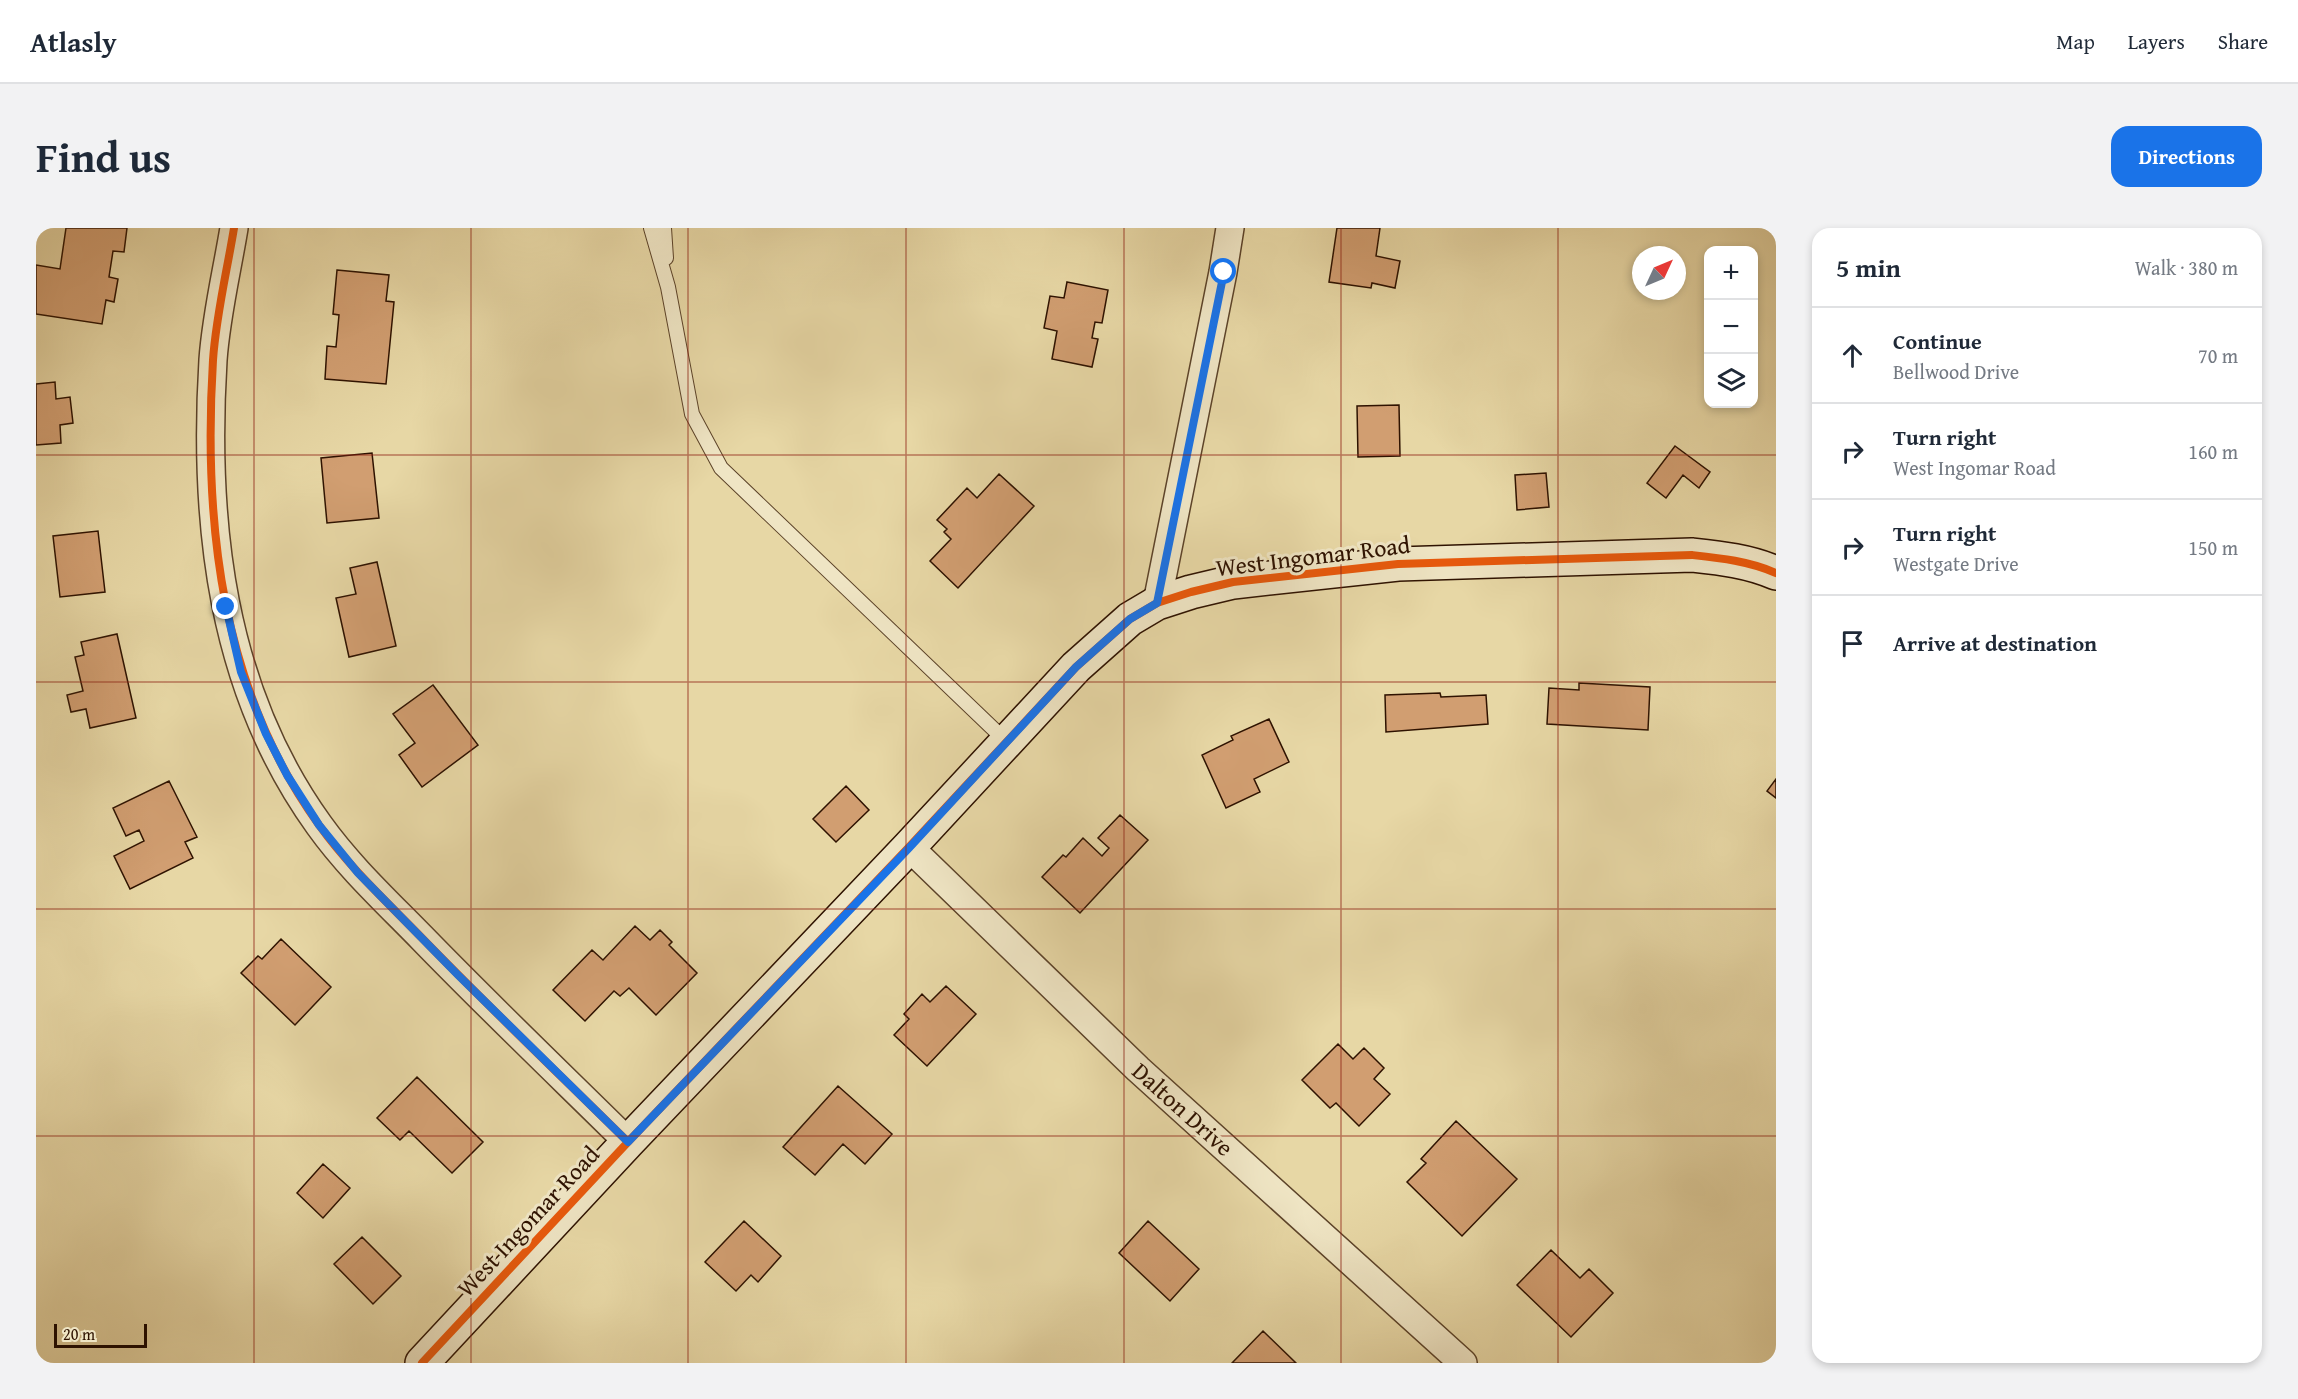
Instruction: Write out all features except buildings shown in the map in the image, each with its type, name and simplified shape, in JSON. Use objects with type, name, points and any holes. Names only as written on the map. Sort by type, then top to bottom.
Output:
[{"type":"street","points":[[234,228],[213,357],[210,455],[215,529],[226,607],[241,672],[266,734],[287,775],[319,825],[358,873],[628,1142]]},
{"type":"street","points":[[1157,603],[1224,272],[1230,228]]},
{"type":"street","name":"West Ingomar Road","points":[[422,1363],[628,1142],[909,848],[1076,667],[1130,619],[1157,603],[1233,582],[1398,564],[1692,555],[1732,560],[1763,567],[1776,573]]},
{"type":"street","name":"Dalton Drive","points":[[909,848],[1138,1069],[1463,1363]]},
{"type":"lane","points":[[651,228],[668,287],[692,414],[721,468],[1007,742]]},
{"type":"lane","points":[[664,228],[668,287]]},
{"type":"cycle path","points":[[234,228],[214,343],[211,421],[212,482],[216,543],[226,603],[240,661],[260,718],[286,773],[319,825],[356,870],[628,1142]]},
{"type":"cycle path","points":[[422,1363],[1076,667],[1130,619],[1157,603],[1233,582],[1398,564],[1692,555],[1745,563],[1776,573]]},
{"type":"route","points":[[226,607],[241,672],[266,734],[287,775],[319,825],[358,873],[628,1142],[909,848],[1076,667],[1130,619],[1157,603],[1224,272]]}]
